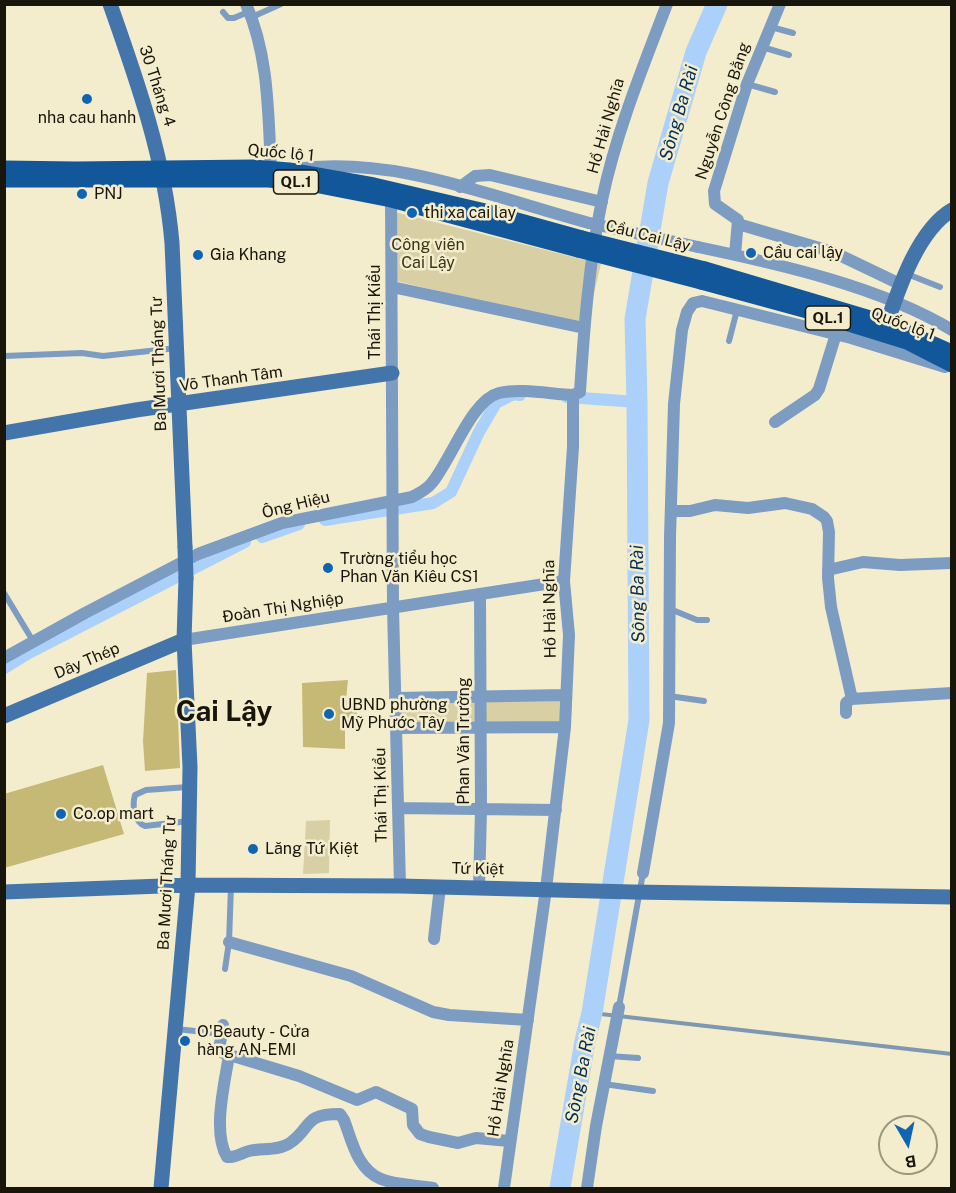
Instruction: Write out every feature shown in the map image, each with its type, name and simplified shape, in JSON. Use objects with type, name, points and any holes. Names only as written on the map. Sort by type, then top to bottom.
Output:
[{"type":"main road","name":"Quốc lộ 1","points":[[4,168],[163,174],[304,183],[481,210],[580,244]]},
{"type":"main road","name":"Quốc lộ 1","points":[[4,180],[270,168],[289,170],[391,195]]},
{"type":"main road","name":"Cầu Cai Lậy","points":[[580,244],[703,276]]},
{"type":"main road","name":"Quốc lộ 1","points":[[703,276],[887,323],[951,352]]},
{"type":"main road","name":"Quốc lộ 1","points":[[703,276],[907,342],[951,364]]},
{"type":"street","name":"30 Tháng 4","points":[[111,4],[149,121],[163,174]]},
{"type":"street","name":"Hồ Hải Nghĩa","points":[[504,1188],[546,889],[565,727],[569,635],[564,581],[573,447],[573,395],[580,392],[584,327],[602,202],[621,129],[667,4]]},
{"type":"street","name":"Nguyễn Công Bằng","points":[[738,224],[734,216],[715,204],[713,196],[747,84],[780,4]]},
{"type":"street","points":[[249,11],[261,50],[267,85],[270,168]]},
{"type":"street","name":"Cầu Cai Lậy","points":[[289,170],[323,165],[360,167],[415,175],[590,223],[735,255],[839,283],[895,301],[951,330]]},
{"type":"street","name":"Ba Mươi Tháng Tư","points":[[162,1188],[188,885],[190,787],[184,640],[186,578],[177,348],[171,235],[163,174]]},
{"type":"street","points":[[460,187],[475,176],[490,175],[602,202]]},
{"type":"street","name":"Thái Thị Kiểu","points":[[391,195],[393,608],[400,886]]},
{"type":"street","points":[[887,323],[904,280],[930,229],[942,215],[951,210]]},
{"type":"street","points":[[735,255],[738,224],[833,252],[904,280]]},
{"type":"street","points":[[392,287],[584,327]]},
{"type":"street","points":[[643,873],[667,741],[674,404],[682,330],[687,312],[693,303],[702,301],[836,334],[951,370]]},
{"type":"street","points":[[775,422],[815,395],[819,389],[836,334]]},
{"type":"street","name":"Võ Thanh Tâm","points":[[4,433],[392,373]]},
{"type":"street","name":"Ông Hiệu","points":[[4,658],[198,554],[282,523],[393,503],[412,497],[432,483],[478,407],[486,399],[505,392],[573,395]]},
{"type":"street","points":[[670,511],[690,512],[715,505],[748,508],[785,503],[821,514],[827,521],[831,607],[852,699]]},
{"type":"street","points":[[828,570],[863,562],[900,565],[951,563]]},
{"type":"street","name":"Đoàn Thị Nghiệp","points":[[184,640],[564,581]]},
{"type":"street","name":"Phan Văn Trường","points":[[479,888],[480,594]]},
{"type":"street","name":"Dây Thép","points":[[4,716],[184,640]]},
{"type":"street","points":[[846,713],[847,701],[852,699],[951,693]]},
{"type":"street","points":[[395,698],[566,695]]},
{"type":"street","points":[[396,728],[565,727]]},
{"type":"street","points":[[398,808],[556,810]]},
{"type":"street","name":"Tứ Kiệt","points":[[4,891],[188,885],[440,886],[576,890],[637,895],[771,894],[951,897]]},
{"type":"street","points":[[434,939],[440,886]]},
{"type":"street","points":[[229,942],[351,976],[433,1012],[528,1020]]},
{"type":"street","points":[[587,1188],[603,1084],[619,1007]]},
{"type":"street","points":[[222,1030],[220,1050],[223,1053],[299,1076],[357,1100],[376,1092],[381,1093],[412,1108],[413,1125],[420,1134],[458,1143],[476,1138],[510,1141]]},
{"type":"street","points":[[229,1054],[221,1123],[221,1141],[227,1157],[232,1158],[250,1151],[287,1145],[307,1123],[315,1118],[340,1114],[358,1158],[374,1175],[387,1180],[433,1188]]},
{"type":"lane","points":[[223,12],[232,19],[249,11],[280,4]]},
{"type":"lane","points":[[770,27],[793,33]]},
{"type":"lane","points":[[762,47],[789,55]]},
{"type":"lane","points":[[747,84],[775,92]]},
{"type":"lane","points":[[904,280],[940,287]]},
{"type":"lane","points":[[729,341],[736,310]]},
{"type":"lane","points":[[4,356],[82,353],[103,356],[177,348]]},
{"type":"lane","points":[[4,593],[33,641]]},
{"type":"lane","points":[[669,608],[697,620],[707,620]]},
{"type":"lane","points":[[669,696],[704,701]]},
{"type":"lane","points":[[189,821],[145,826],[137,820],[134,801],[135,795],[146,790],[190,787]]},
{"type":"lane","points":[[619,1007],[637,895],[643,873]]},
{"type":"lane","points":[[225,969],[229,942],[231,885]]},
{"type":"lane","points":[[176,1029],[222,1030]]},
{"type":"lane","points":[[609,1056],[638,1058]]},
{"type":"lane","points":[[603,1084],[653,1092]]},
{"type":"green space","name":"Công viên Cai Lậy","points":[[391,211],[601,264],[586,326],[392,280]]},
{"type":"green space","points":[[566,695],[565,727],[396,728],[395,698]]},
{"type":"green space","points":[[330,820],[329,873],[303,874],[306,821]]},
{"type":"building","points":[[176,670],[180,768],[145,771],[143,741],[147,673]]},
{"type":"building","name":"UBND phường Mỹ Phước Tây","points":[[348,680],[346,700],[357,699],[357,729],[345,729],[345,749],[303,747],[302,683]]},
{"type":"building","name":"Co.op mart","points":[[103,765],[124,834],[4,868],[4,794]]},
{"type":"waterway","name":"Sông Ba Rài","points":[[560,1188],[585,1041],[592,1013],[639,720],[635,319],[658,183],[696,52],[717,4]]},
{"type":"waterway","points":[[325,520],[433,503],[451,492],[479,432],[496,403],[514,394],[520,395]]},
{"type":"waterway","points":[[567,397],[637,402]]},
{"type":"waterway","points":[[262,537],[299,524]]},
{"type":"waterway","points":[[4,668],[245,542]]},
{"type":"waterway","points":[[592,1013],[952,1054]]},
{"type":"place","name":"nha cau hanh","points":[[87,99]]},
{"type":"place","name":"PNJ","points":[[82,194]]},
{"type":"place","name":"thi xa cai lay","points":[[412,213]]},
{"type":"place","name":"Cầu cai lậy","points":[[751,253]]},
{"type":"place","name":"Gia Khang","points":[[198,255]]},
{"type":"place","name":"Trường tiểu học Phan Văn Kiêu CS1","points":[[328,568]]},
{"type":"place","name":"UBND phường Mỹ Phước Tây","points":[[329,714]]},
{"type":"place","name":"Co.op mart","points":[[61,814]]},
{"type":"place","name":"Lăng Tứ Kiệt","points":[[253,849]]},
{"type":"place","name":"O'Beauty - Cửa hàng AN-EMI","points":[[185,1041]]},
{"type":"district","name":"Cai Lậy","points":[[224,712]]}]
